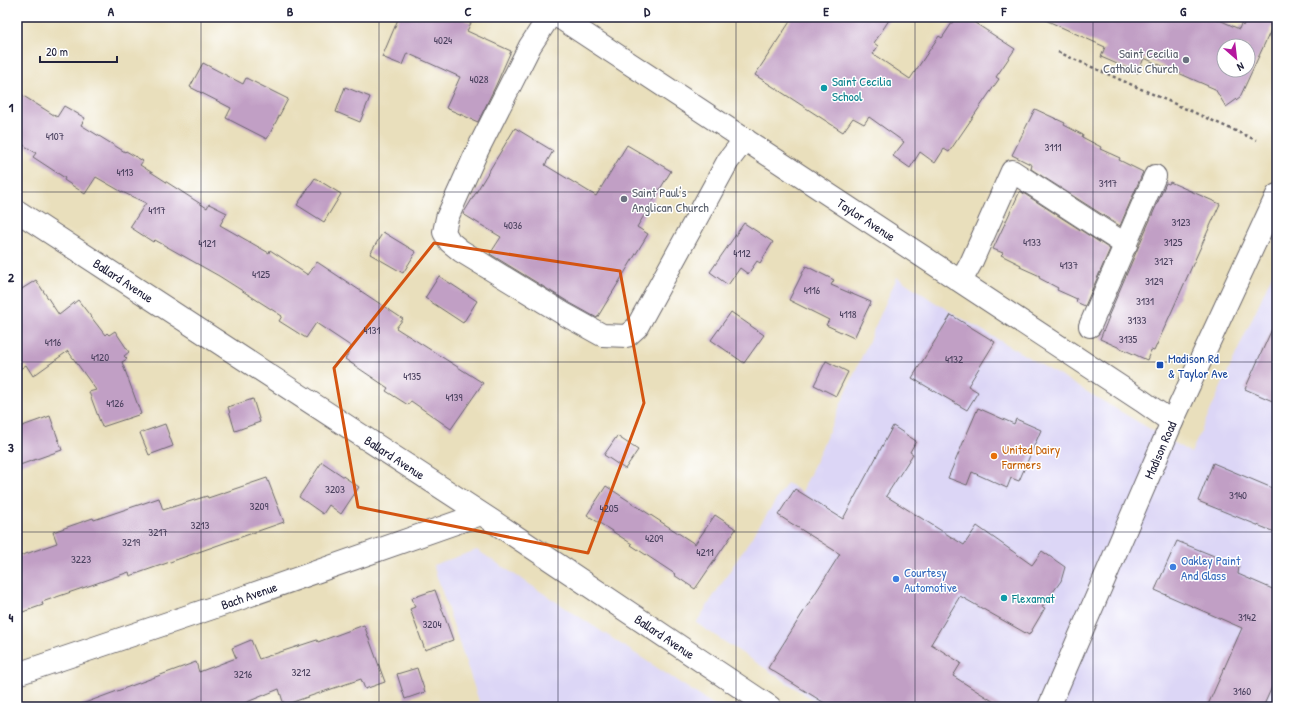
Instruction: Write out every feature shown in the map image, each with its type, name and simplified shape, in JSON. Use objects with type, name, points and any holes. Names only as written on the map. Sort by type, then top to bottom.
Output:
[{"type":"street","points":[[549,17],[530,46],[478,148],[447,218],[444,232],[450,242],[461,251],[564,314],[602,335],[627,336],[637,327],[728,161],[745,139]]},
{"type":"street","name":"Taylor Avenue","points":[[559,17],[961,281],[1172,422]]},
{"type":"street","points":[[961,281],[971,263],[1012,171],[1126,245]]},
{"type":"street","points":[[1090,326],[1155,176]]},
{"type":"street","name":"Madison Road","points":[[1048,707],[1172,422],[1271,225],[1277,195]]},
{"type":"street","name":"Ballard Avenue","points":[[17,211],[481,514],[770,707]]},
{"type":"street","name":"Bach Avenue","points":[[17,674],[481,514]]},
{"type":"path","points":[[1058,52],[1256,140]]},
{"type":"highlighted area","points":[[434,243],[620,271],[644,403],[588,553],[358,507],[334,368]]},
{"type":"shaded area","points":[[1277,264],[1277,707],[824,707],[696,623],[787,483],[802,492],[897,277],[936,303],[1191,453]]},
{"type":"shaded area","points":[[477,550],[717,707],[481,707],[433,565]]},
{"type":"building","points":[[399,17],[459,17],[471,23],[467,31],[511,51],[478,122],[446,108],[460,77],[407,53],[402,65],[382,57]]},
{"type":"building","name":"Saint Cecilia School","points":[[793,17],[891,17],[874,43],[878,46],[873,54],[910,79],[939,36],[942,38],[956,17],[966,17],[1015,49],[996,77],[999,79],[949,152],[944,149],[935,163],[920,152],[910,168],[893,156],[904,142],[869,117],[864,124],[853,118],[843,132],[755,75]]},
{"type":"building","name":"Saint Cecilia Catholic Church","points":[[1039,17],[1213,17],[1239,29],[1241,24],[1243,26],[1247,17],[1277,17],[1256,62],[1256,38],[1216,38],[1216,78],[1249,78],[1240,97],[1226,107],[1215,89],[1144,58],[1138,73],[1101,57],[1105,47]]},
{"type":"building","points":[[203,63],[243,84],[246,78],[288,99],[267,139],[226,118],[231,108],[190,87]]},
{"type":"building","points":[[345,87],[370,97],[360,122],[336,112]]},
{"type":"building","points":[[17,92],[57,117],[64,106],[85,118],[81,125],[125,152],[126,151],[143,161],[140,165],[207,208],[209,204],[227,213],[220,225],[269,253],[270,250],[308,275],[317,262],[403,319],[396,328],[483,383],[451,429],[411,401],[408,405],[386,391],[388,388],[345,359],[352,347],[316,323],[306,338],[279,321],[282,316],[219,276],[155,240],[153,242],[130,227],[146,203],[122,192],[96,177],[85,194],[64,180],[65,178],[33,157],[36,153],[17,141]]},
{"type":"building","points":[[1035,109],[1065,123],[1064,125],[1083,135],[1082,137],[1101,147],[1100,149],[1120,158],[1119,160],[1143,172],[1120,226],[1031,169],[1032,165],[1012,155]]},
{"type":"building","points":[[515,128],[553,151],[545,165],[596,196],[627,145],[671,171],[637,227],[648,234],[597,318],[490,254],[501,237],[463,214]]},
{"type":"building","points":[[315,178],[341,194],[324,222],[297,205]]},
{"type":"building","points":[[1170,182],[1220,204],[1154,351],[1151,350],[1147,360],[1100,339],[1108,317],[1166,183],[1169,184]]},
{"type":"building","points":[[1020,191],[1110,249],[1085,306],[1076,302],[1077,299],[1057,290],[1058,288],[1039,278],[1040,276],[1020,267],[1021,265],[1001,255],[1003,253],[993,249]]},
{"type":"building","points":[[744,223],[773,242],[760,263],[757,261],[748,274],[740,268],[728,285],[710,272]]},
{"type":"building","points":[[383,232],[416,252],[403,273],[370,254]]},
{"type":"building","points":[[806,266],[834,280],[831,285],[871,302],[854,338],[826,325],[829,320],[789,300]]},
{"type":"building","points":[[439,276],[477,301],[463,323],[425,298]]},
{"type":"building","points":[[36,280],[59,315],[78,300],[105,335],[107,333],[109,335],[115,331],[129,352],[124,356],[127,359],[122,362],[141,414],[102,427],[89,392],[96,390],[68,351],[33,376],[26,365],[17,371],[17,292]]},
{"type":"building","points":[[731,312],[764,335],[744,363],[711,340]]},
{"type":"building","points":[[951,315],[995,342],[968,386],[978,392],[967,410],[912,378]]},
{"type":"building","points":[[1277,318],[1277,403],[1245,389]]},
{"type":"building","points":[[826,361],[848,372],[836,396],[814,385]]},
{"type":"building","points":[[253,399],[260,422],[235,431],[228,407]]},
{"type":"building","name":"United Dairy Farmers","points":[[978,408],[1014,424],[1016,419],[1041,430],[1019,481],[1011,478],[1007,488],[972,472],[967,485],[948,478]]},
{"type":"building","points":[[50,416],[62,450],[17,466],[17,428]]},
{"type":"building","points":[[165,424],[173,446],[149,455],[140,433]]},
{"type":"building","name":"Courtesy Automotive","points":[[893,426],[916,441],[910,452],[913,454],[886,496],[964,545],[977,526],[1032,565],[1042,551],[1065,567],[1061,581],[1042,607],[1045,608],[1029,635],[960,596],[931,644],[961,663],[953,676],[1002,707],[831,707],[768,668],[840,554],[778,515],[795,489],[843,519]]},
{"type":"building","points":[[617,436],[638,450],[625,469],[604,455]]},
{"type":"building","points":[[322,462],[359,487],[341,514],[329,505],[323,514],[299,497]]},
{"type":"building","points":[[1213,463],[1277,490],[1277,533],[1198,501]]},
{"type":"building","points":[[267,478],[284,522],[130,576],[129,572],[42,602],[43,605],[17,614],[17,557],[57,543],[53,532],[159,498],[163,510],[207,496],[208,498]]},
{"type":"building","points":[[606,486],[695,544],[715,515],[736,529],[695,589],[631,545],[632,544],[587,515]]},
{"type":"building","points":[[1177,541],[1239,566],[1238,574],[1277,591],[1277,676],[1263,707],[1207,707],[1242,628],[1155,590]]},
{"type":"building","points":[[435,590],[453,640],[425,650],[410,609],[415,607],[412,598]]},
{"type":"building","points":[[364,625],[385,682],[365,689],[361,679],[284,705],[279,689],[235,707],[83,707],[82,704],[196,662],[199,672],[236,658],[232,648],[251,640],[259,659],[317,640],[318,642]]},
{"type":"building","points":[[417,668],[425,692],[405,699],[397,674]]},
{"type":"place","name":"Saint Cecilia Catholic Church","points":[[1186,60]]},
{"type":"place","name":"Saint Cecilia School","points":[[824,88]]},
{"type":"place","name":"Saint Paul's Anglican Church","points":[[624,199]]},
{"type":"place","name":"Madison Rd & Taylor Ave","points":[[1160,365]]},
{"type":"place","name":"United Dairy Farmers","points":[[994,456]]},
{"type":"place","name":"Oakley Paint And Glass","points":[[1173,567]]},
{"type":"place","name":"Courtesy Automotive","points":[[896,579]]},
{"type":"place","name":"Flexamat","points":[[1004,598]]}]
